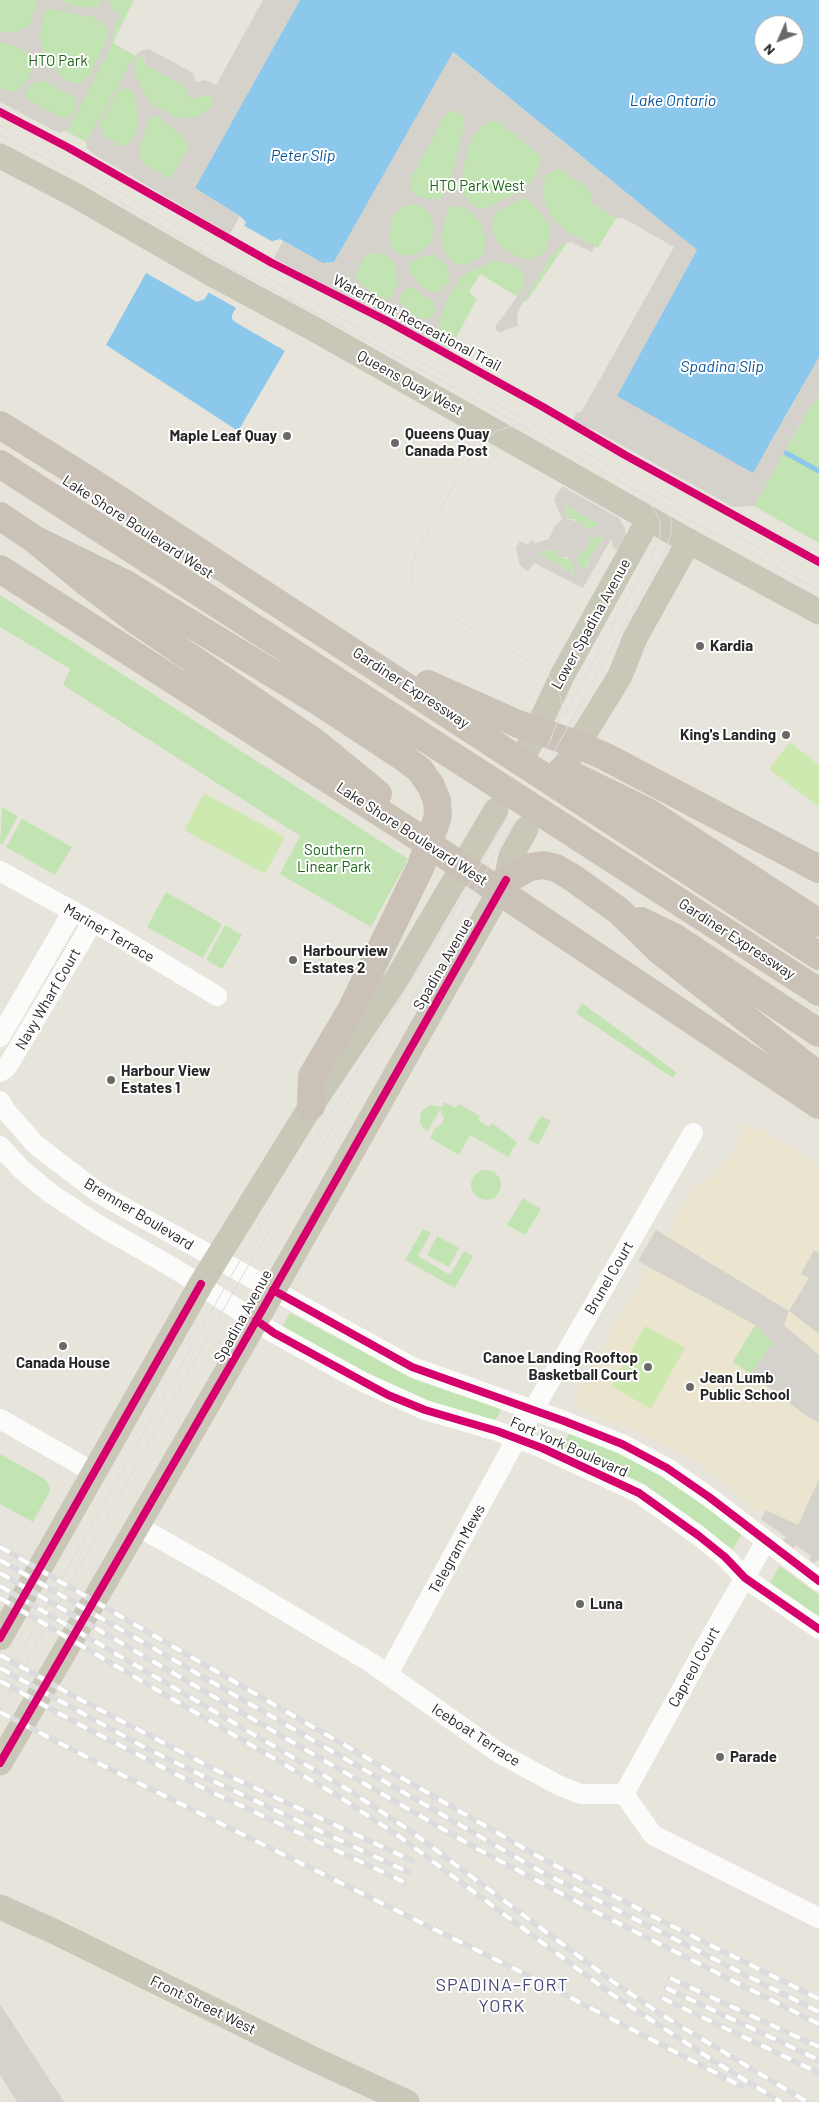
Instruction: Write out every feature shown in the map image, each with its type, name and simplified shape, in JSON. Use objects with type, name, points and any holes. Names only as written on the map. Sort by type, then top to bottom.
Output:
[{"type":"highway","name":"Gardiner Expressway","points":[[0,425],[99,486],[819,956]]},
{"type":"highway","name":"Lake Shore Boulevard West","points":[[0,438],[279,617],[509,720],[532,739],[579,745],[655,781],[819,869]]},
{"type":"highway","name":"Gardiner Expressway","points":[[0,464],[819,992]]},
{"type":"highway","points":[[0,516],[34,539],[134,619],[316,743],[376,791],[409,831]]},
{"type":"highway","points":[[34,539],[124,583],[321,703],[403,757],[420,770],[431,786],[437,801],[438,816],[421,866],[351,1010],[312,1076],[310,1106]]},
{"type":"highway","name":"Lake Shore Boulevard West","points":[[0,569],[409,831],[819,1104]]},
{"type":"highway","points":[[562,770],[648,812],[819,923]]},
{"type":"highway","points":[[506,880],[530,867],[544,865],[556,868],[619,911],[674,937],[819,1033]]},
{"type":"highway","points":[[619,911],[660,950],[819,1076]]},
{"type":"main road","name":"Queens Quay West","points":[[0,156],[73,194],[210,273],[496,431],[689,542],[819,612]]},
{"type":"main road","name":"Lower Spadina Avenue","points":[[532,739],[563,674],[649,519]]},
{"type":"main road","points":[[562,770],[620,676],[635,638],[689,542]]},
{"type":"main road","name":"Spadina Avenue","points":[[0,1638],[200,1284],[310,1106],[396,980],[496,810]]},
{"type":"main road","name":"Spadina Avenue","points":[[0,1763],[256,1320],[506,880],[511,856],[526,829]]},
{"type":"main road","name":"Front Street West","points":[[0,1907],[51,1930],[307,2056],[407,2102]]},
{"type":"street","name":"Mariner Terrace","points":[[0,871],[73,911],[217,996]]},
{"type":"street","name":"Navy Wharf Court","points":[[0,1037],[73,911]]},
{"type":"street","name":"Navy Wharf Court","points":[[0,1072],[6,1068],[12,1059],[92,922]]},
{"type":"street","name":"Bremner Boulevard","points":[[0,1101],[6,1111],[36,1145],[100,1194],[273,1290]]},
{"type":"street","name":"Brunel Court","points":[[526,1423],[692,1133]]},
{"type":"street","name":"Bremner Boulevard","points":[[0,1146],[21,1169],[50,1193],[97,1224],[200,1284],[256,1320]]},
{"type":"street","name":"Fort York Boulevard","points":[[273,1290],[412,1367],[446,1381],[526,1423],[599,1473],[638,1494],[699,1536],[745,1578],[819,1629]]},
{"type":"street","name":"Fort York Boulevard","points":[[256,1320],[283,1338],[388,1395],[425,1410],[526,1423],[622,1444],[667,1468],[709,1497],[819,1581]]},
{"type":"street","points":[[0,1419],[93,1472]]},
{"type":"street","name":"Telegram Mews","points":[[388,1674],[526,1423]]},
{"type":"street","name":"Iceboat Terrace","points":[[137,1526],[228,1577],[388,1674],[499,1753],[560,1786],[581,1794],[624,1794]]},
{"type":"street","name":"Capreol Court","points":[[624,1794],[710,1638],[766,1542]]},
{"type":"street","points":[[624,1794],[653,1835],[819,1918]]},
{"type":"shaded area","points":[[37,0],[57,0],[78,7],[100,7],[99,0],[109,0],[114,12],[122,15],[116,23],[110,49],[68,130],[59,133],[0,102],[0,88],[7,91],[17,91],[27,80],[32,70],[30,57],[25,51],[9,44],[0,43],[0,32],[15,32],[27,27],[31,21]],"holes":[[[50,9],[93,17],[104,25],[107,30],[106,41],[89,76],[78,84],[65,80],[47,60],[42,48],[40,34],[44,13]],[[37,81],[45,81],[73,97],[76,104],[72,115],[64,119],[29,100],[26,94],[27,88]]]},
{"type":"shaded area","points":[[263,0],[300,0],[195,188],[240,216],[230,234],[95,155],[87,149],[86,142],[126,70],[142,50],[149,49],[193,73],[196,82],[205,80],[216,85]],"holes":[[[141,55],[145,56],[144,64],[184,86],[190,99],[211,94],[213,102],[210,109],[197,117],[176,118],[154,105],[147,98],[135,72],[136,60]],[[125,88],[131,90],[137,110],[138,127],[131,142],[124,146],[119,146],[103,134],[100,123],[119,90]],[[152,117],[159,117],[186,140],[188,148],[170,179],[146,166],[139,154],[147,122]]]},
{"type":"shaded area","points":[[452,52],[697,250],[617,396],[770,444],[819,357],[819,397],[811,405],[754,506],[733,507],[596,431],[572,422],[576,413],[582,411],[674,247],[623,218],[616,218],[592,203],[591,195],[586,187],[559,169],[552,171],[546,176],[542,188],[551,216],[567,231],[595,246],[592,252],[571,242],[562,245],[552,255],[518,311],[518,326],[502,332],[498,332],[495,327],[521,291],[524,283],[524,274],[516,266],[504,262],[494,262],[464,274],[450,293],[440,319],[440,333],[451,346],[448,352],[274,258],[283,241],[323,263],[334,262]],"holes":[[[451,110],[461,114],[465,122],[448,189],[440,199],[425,199],[413,193],[409,181],[447,113]],[[491,121],[498,121],[538,154],[541,159],[537,172],[529,184],[518,192],[485,209],[474,206],[464,194],[461,183],[471,141],[480,127]],[[527,198],[547,221],[551,231],[545,250],[541,255],[529,260],[517,257],[498,244],[492,224],[496,213],[521,199]],[[413,204],[424,208],[429,213],[434,229],[433,237],[423,250],[414,255],[404,256],[394,251],[390,242],[391,219],[400,208]],[[456,205],[463,207],[476,217],[480,223],[486,242],[482,255],[474,261],[462,265],[456,264],[445,253],[441,238],[448,209]],[[370,252],[386,255],[396,267],[397,284],[390,299],[381,298],[361,284],[355,275]],[[425,256],[432,256],[440,259],[447,267],[450,276],[449,281],[440,292],[429,291],[418,283],[410,272],[409,266],[414,260]],[[409,288],[413,288],[433,301],[435,311],[426,320],[415,316],[404,307],[400,300],[400,295]]]},
{"type":"shaded area","points":[[562,486],[619,518],[625,528],[626,540],[620,551],[613,547],[611,539],[583,588],[534,563],[528,571],[520,566],[516,548],[520,541],[528,545],[531,540],[536,543],[549,539],[555,525],[562,520],[554,499]],"holes":[[[565,505],[600,525],[587,529],[580,522],[567,519]],[[604,536],[590,557],[589,564],[582,571],[577,558],[588,547],[589,539]],[[552,549],[558,556],[572,559],[574,575],[539,553]]]},
{"type":"shaded area","points":[[745,1124],[766,1131],[819,1167],[819,1543],[812,1555],[696,1461],[638,1432],[577,1408],[572,1401],[693,1188],[718,1172],[737,1144]]},
{"type":"shaded area","points":[[656,1230],[789,1311],[784,1325],[819,1355],[819,1423],[808,1417],[751,1374],[773,1342],[755,1325],[638,1261]]},
{"type":"shaded area","points":[[814,1250],[819,1253],[819,1334],[789,1311],[809,1278],[801,1274]]},
{"type":"shaded area","points":[[819,1479],[819,1561],[817,1560],[814,1563],[810,1560],[811,1556],[796,1545],[793,1548],[783,1541],[786,1537],[761,1519],[766,1510],[798,1525]]},
{"type":"shaded area","points":[[0,2004],[64,2102],[17,2102],[0,2075]]},
{"type":"green space","name":"HTO Park","points":[[0,0],[134,0],[113,43],[138,57],[141,55],[145,56],[143,60],[211,94],[213,98],[233,111],[186,197],[0,95]]},
{"type":"green space","name":"HTO Park West","points":[[452,52],[609,179],[594,204],[616,218],[598,248],[573,234],[526,302],[480,274],[469,292],[477,299],[453,343],[331,270]]},
{"type":"green space","points":[[819,397],[819,543],[754,506],[811,405]]},
{"type":"green space","points":[[565,505],[601,525],[587,529],[574,519],[567,519]]},
{"type":"green space","points":[[604,535],[589,563],[582,571],[577,558],[588,547],[589,539]]},
{"type":"green space","points":[[552,549],[565,559],[572,559],[575,575],[538,553]]},
{"type":"green space","name":"Southern Linear Park","points":[[0,595],[408,859],[371,927],[280,874],[300,836],[63,685],[70,669],[0,627]]},
{"type":"green space","points":[[790,742],[819,765],[819,807],[769,769]]},
{"type":"green space","points":[[204,793],[285,837],[265,874],[184,830]]},
{"type":"green space","points":[[2,807],[18,816],[2,845],[0,844]]},
{"type":"green space","points":[[22,819],[72,847],[55,875],[6,847]]},
{"type":"green space","points":[[166,892],[222,924],[203,958],[147,927]]},
{"type":"green space","points":[[225,925],[242,935],[222,969],[206,960]]},
{"type":"green space","points":[[582,1003],[676,1072],[673,1078],[576,1013]]},
{"type":"green space","points":[[444,1102],[456,1108],[459,1104],[480,1116],[478,1120],[489,1127],[492,1123],[517,1142],[508,1157],[470,1135],[459,1155],[430,1138],[435,1128],[442,1124],[444,1117],[440,1110],[428,1131],[420,1123],[421,1112],[430,1105],[442,1107]]},
{"type":"green space","points":[[541,1116],[551,1121],[538,1145],[528,1139]]},
{"type":"green space","points":[[486,1170],[497,1174],[501,1185],[497,1196],[486,1200],[475,1196],[471,1185],[475,1174]]},
{"type":"green space","points":[[523,1198],[541,1209],[525,1235],[507,1225]]},
{"type":"green space","points":[[423,1229],[431,1233],[418,1256],[450,1275],[464,1251],[473,1256],[455,1288],[405,1260]]},
{"type":"green space","points":[[437,1236],[459,1248],[449,1267],[427,1255]]},
{"type":"green space","points":[[290,1313],[416,1380],[500,1406],[500,1412],[495,1420],[438,1409],[281,1329]]},
{"type":"green space","points":[[755,1325],[773,1342],[751,1374],[733,1362]]},
{"type":"green space","name":"Canoe Landing Rooftop Basketball Court","points":[[645,1326],[685,1348],[651,1409],[611,1386]]},
{"type":"green space","points":[[570,1432],[653,1468],[743,1531],[733,1549],[562,1448]]},
{"type":"green space","points":[[0,1454],[45,1479],[49,1485],[50,1491],[33,1522],[0,1504]]},
{"type":"green space","points":[[779,1567],[819,1595],[819,1623],[768,1586]]},
{"type":"water","name":"Lake Ontario","points":[[300,0],[819,0],[819,357],[753,473],[617,396],[697,250],[453,52],[334,262],[323,263],[280,239],[273,241],[232,315],[232,319],[285,351],[238,431],[106,345],[146,273],[197,302],[205,299],[246,222],[240,216],[195,188]]},
{"type":"pier","points":[[243,225],[275,243],[238,309],[206,291]]},
{"type":"waterway","points":[[786,453],[819,471]]},
{"type":"tram line","points":[[0,126],[64,159],[221,252],[819,581]]},
{"type":"tram line","points":[[0,135],[60,166],[217,260],[444,382],[694,523],[819,590]]},
{"type":"tram line","points":[[519,424],[496,431],[478,447],[462,471],[417,551],[411,571],[418,593],[427,603],[525,659],[552,680],[561,697],[562,710],[549,743]]},
{"type":"tram line","points":[[563,717],[657,546],[660,537],[660,521],[653,508],[645,499]]},
{"type":"tram line","points":[[549,761],[666,550],[671,533],[671,521],[666,506]]},
{"type":"tram line","points":[[542,757],[552,737]]},
{"type":"tram line","points":[[0,1689],[235,1269],[460,901],[507,817]]},
{"type":"tram line","points":[[0,1709],[244,1273],[422,982],[514,822]]},
{"type":"railway","points":[[0,1547],[541,1858],[819,1999]]},
{"type":"railway","points":[[0,1560],[540,1871],[819,2012]]},
{"type":"railway","points":[[0,1573],[474,1847],[600,1914],[819,2024]]},
{"type":"railway","points":[[0,1586],[347,1789],[409,1830],[612,1981],[662,2015],[807,2102]]},
{"type":"railway","points":[[0,1598],[338,1796],[400,1837],[610,1993],[712,2060],[781,2102]]},
{"type":"railway","points":[[0,1655],[81,1700],[216,1770],[413,1861]]},
{"type":"railway","points":[[0,1668],[142,1746],[408,1872]]},
{"type":"railway","points":[[0,1681],[80,1725],[203,1788],[404,1882]]},
{"type":"railway","points":[[0,1712],[102,1765],[521,1972],[741,2086]]},
{"type":"railway","points":[[670,1978],[819,2047]]},
{"type":"railway","points":[[666,1988],[819,2060]]},
{"type":"railway","points":[[662,1998],[819,2073]]},
{"type":"cycle path","name":"Waterfront Recreational Trail","points":[[0,112],[69,148],[272,263],[389,322],[819,562]]},
{"type":"cycle path","points":[[0,1763],[248,1335],[506,880]]},
{"type":"cycle path","points":[[0,1638],[201,1284]]},
{"type":"cycle path","points":[[273,1290],[412,1367],[564,1421],[622,1444],[667,1468],[709,1497],[819,1581]]},
{"type":"cycle path","points":[[256,1320],[274,1333],[388,1395],[425,1410],[497,1431],[542,1448],[639,1493],[699,1536],[725,1557],[745,1578],[819,1629]]},
{"type":"place","name":"Maple Leaf Quay","points":[[287,436]]},
{"type":"place","name":"Queens Quay Canada Post","points":[[395,443]]},
{"type":"place","name":"Kardia","points":[[700,646]]},
{"type":"place","name":"King's Landing","points":[[786,735]]},
{"type":"place","name":"Harbourview Estates 2","points":[[293,960]]},
{"type":"place","name":"Harbour View Estates 1","points":[[111,1080]]},
{"type":"place","name":"Canada House","points":[[63,1346]]},
{"type":"place","name":"Canoe Landing Rooftop Basketball Court","points":[[648,1367]]},
{"type":"place","name":"Jean Lumb Public School","points":[[690,1387]]},
{"type":"place","name":"Luna","points":[[580,1604]]},
{"type":"place","name":"Parade","points":[[720,1757]]},
{"type":"district","name":"SPADINA–FORT YORK","points":[[502,1995]]},
{"type":"water label","name":"Peter Slip","points":[[303,156]]},
{"type":"water label","name":"Spadina Slip","points":[[722,367]]}]
